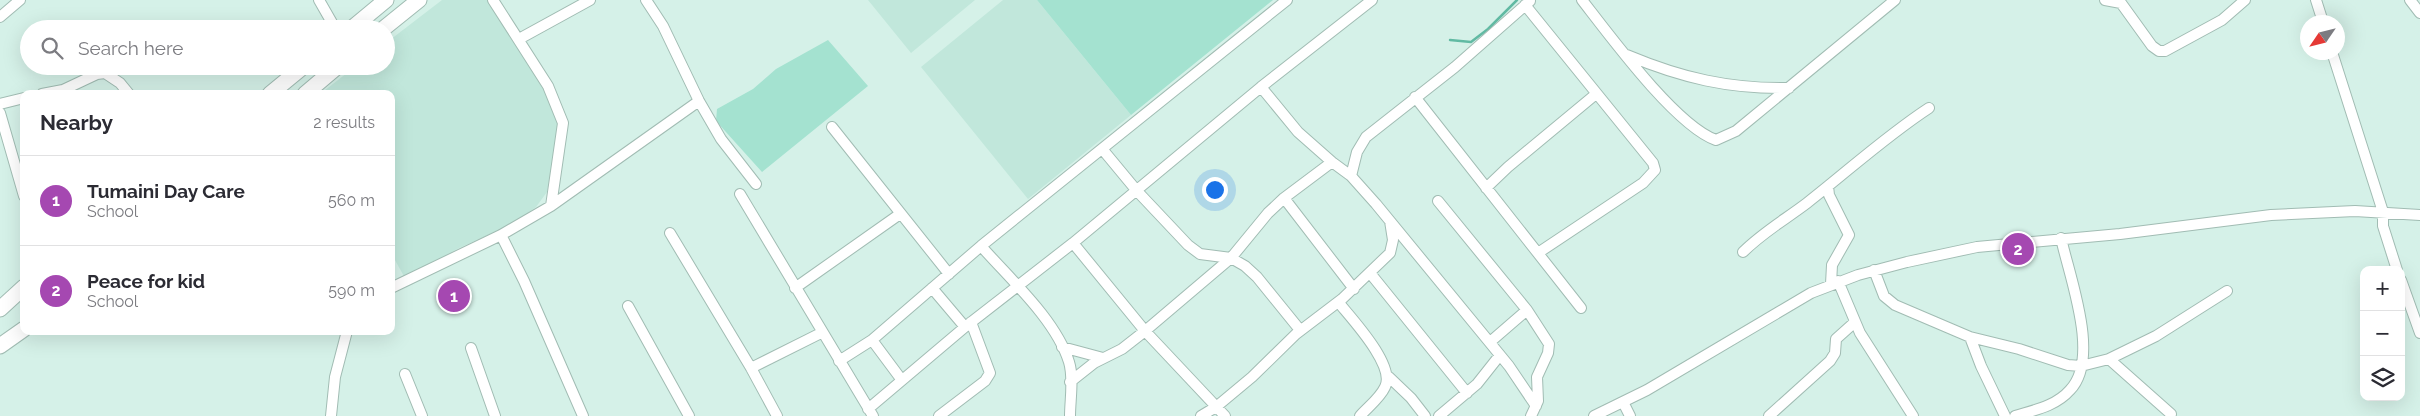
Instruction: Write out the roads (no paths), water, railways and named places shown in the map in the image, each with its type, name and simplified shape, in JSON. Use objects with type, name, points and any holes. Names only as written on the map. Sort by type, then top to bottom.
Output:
[{"type":"highway","points":[[362,20],[386,0]]},
{"type":"highway","points":[[395,20],[419,0]]},
{"type":"highway","points":[[275,90],[293,75]]},
{"type":"highway","points":[[310,90],[327,75]]},
{"type":"highway","points":[[0,309],[20,291]]},
{"type":"highway","points":[[0,346],[20,332]]},
{"type":"street","points":[[0,18],[20,0]]},
{"type":"street","points":[[319,0],[330,20]]},
{"type":"street","points":[[493,0],[548,86],[563,123],[551,206]]},
{"type":"street","points":[[519,39],[590,0]]},
{"type":"street","points":[[646,0],[663,26],[699,101],[721,139],[756,184]]},
{"type":"street","points":[[839,361],[872,340],[981,246],[1103,150],[1287,0]]},
{"type":"street","points":[[740,194],[821,333],[870,412],[901,379],[968,324],[1138,191],[1261,87],[1372,0]]},
{"type":"street","points":[[1582,0],[1626,55],[1671,106],[1702,133],[1716,140],[1736,131],[1895,0]]},
{"type":"street","points":[[2104,0],[2122,2],[2152,46],[2159,51],[2165,51],[2222,20],[2245,0]]},
{"type":"street","points":[[2316,0],[2321,15]]},
{"type":"street","points":[[2410,0],[2420,12]]},
{"type":"street","points":[[1351,176],[1357,152],[1415,98],[1455,67],[1528,2],[1596,94],[1652,163],[1655,170],[1643,183],[1538,252]]},
{"type":"street","points":[[1626,55],[1683,76],[1711,83],[1758,88],[1789,88]]},
{"type":"street","points":[[2334,60],[2382,212],[2383,226],[2396,266]]},
{"type":"street","points":[[64,90],[95,75]]},
{"type":"street","points":[[108,75],[120,83],[126,90]]},
{"type":"street","points":[[1261,87],[1298,132],[1351,176],[1389,220],[1500,355],[1534,411]]},
{"type":"street","points":[[1486,188],[1508,167],[1596,94]]},
{"type":"street","points":[[1415,98],[1581,308]]},
{"type":"street","points":[[0,104],[20,99]]},
{"type":"street","points":[[395,286],[501,234],[551,206],[699,101]]},
{"type":"street","points":[[1744,252],[1758,236],[1828,186],[1894,132],[1929,108]]},
{"type":"street","points":[[0,113],[20,182]]},
{"type":"street","points":[[832,127],[948,274]]},
{"type":"street","points":[[1103,150],[1188,245],[1200,254],[1231,258],[1257,277],[1300,330]]},
{"type":"street","points":[[1070,382],[1145,331],[1231,258],[1268,212],[1332,162]]},
{"type":"street","points":[[1828,186],[1829,196],[1849,234],[1832,265],[1834,283],[1870,350],[1913,416]]},
{"type":"street","points":[[1284,198],[1354,289]]},
{"type":"street","points":[[1438,201],[1527,310],[1549,344],[1548,353],[1537,377],[1539,393],[1534,411]]},
{"type":"street","points":[[1594,416],[1623,402],[1834,283],[1874,270],[1977,247],[2120,234],[2271,215],[2382,212],[2420,215]]},
{"type":"street","points":[[795,288],[900,214]]},
{"type":"street","points":[[1201,416],[1216,407],[1258,371],[1300,330],[1338,303],[1390,253],[1393,240],[1389,220]]},
{"type":"street","points":[[670,233],[751,368],[777,416]]},
{"type":"street","points":[[501,234],[524,281],[583,416]]},
{"type":"street","points":[[2015,416],[2045,407],[2062,397],[2076,383],[2082,366],[2082,331],[2061,238]]},
{"type":"street","points":[[1073,243],[1145,331],[1225,416]]},
{"type":"street","points":[[981,246],[1035,306],[1062,346],[1070,364],[1070,416]]},
{"type":"street","points":[[1874,270],[1884,296],[1895,305],[1970,337],[2019,349],[2055,363],[2082,366],[2110,359],[2156,336],[2227,292]]},
{"type":"street","points":[[1370,273],[1468,393]]},
{"type":"street","points":[[932,288],[968,324],[990,373],[984,381],[939,416]]},
{"type":"street","points":[[2405,291],[2420,333]]},
{"type":"street","points":[[1338,303],[1366,337],[1385,366],[1389,377],[1411,398],[1425,416]]},
{"type":"street","points":[[628,306],[690,416]]},
{"type":"street","points":[[1490,342],[1527,310]]},
{"type":"street","points":[[1769,416],[1830,361],[1836,353],[1836,339],[1855,322]]},
{"type":"street","points":[[751,368],[821,333]]},
{"type":"street","points":[[331,416],[335,377],[346,335]]},
{"type":"street","points":[[1970,337],[1981,366],[2005,416]]},
{"type":"street","points":[[872,340],[901,379]]},
{"type":"street","points":[[1062,346],[1103,358]]},
{"type":"street","points":[[471,348],[495,416]]},
{"type":"street","points":[[1439,416],[1468,393],[1500,355]]},
{"type":"street","points":[[2110,359],[2171,414]]},
{"type":"street","points":[[405,374],[422,416]]},
{"type":"street","points":[[1360,416],[1385,388],[1389,377]]},
{"type":"street","points":[[1623,402],[1630,416]]},
{"type":"waterway","points":[[1450,40],[1471,42],[1488,29],[1517,0]]},
{"type":"place","name":"Peace for kid","points":[[2018,249]]},
{"type":"place","name":"Tumaini Day Care","points":[[454,296]]}]
